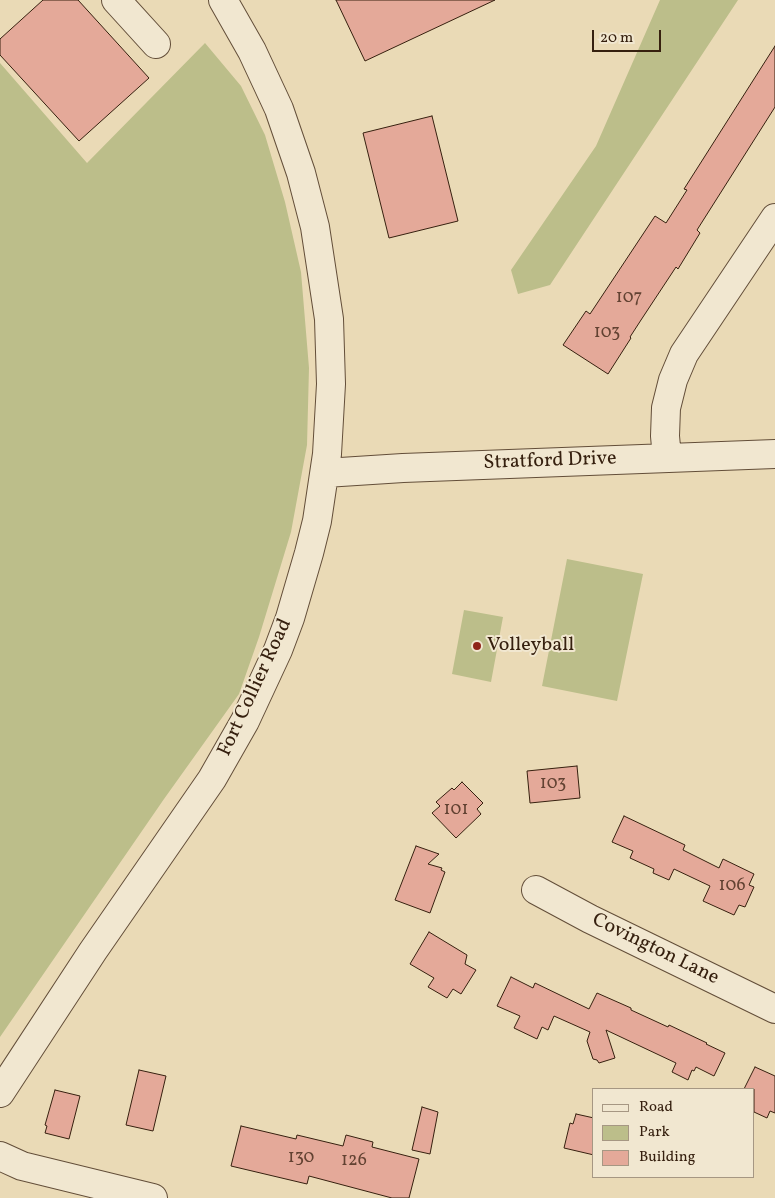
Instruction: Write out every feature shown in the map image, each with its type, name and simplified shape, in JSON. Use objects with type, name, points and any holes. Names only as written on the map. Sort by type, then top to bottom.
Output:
[{"type":"street","points":[[116,0],[156,44]]},
{"type":"street","name":"Fort Collier Road","points":[[0,1093],[93,951],[212,779],[245,721],[278,650],[290,618],[309,553],[325,473],[330,420],[330,349],[325,284],[315,227],[301,173],[279,108],[252,51],[223,0]]},
{"type":"street","points":[[667,458],[665,436],[666,408],[684,354],[775,218]]},
{"type":"street","name":"Stratford Drive","points":[[325,473],[403,468],[775,454]]},
{"type":"street","name":"Covington Lane","points":[[536,890],[590,919],[772,1001]]},
{"type":"street","points":[[0,1156],[22,1166],[153,1198]]},
{"type":"green space","points":[[660,0],[738,0],[550,285],[518,294],[511,270],[596,146]]},
{"type":"green space","points":[[205,43],[241,86],[265,135],[285,202],[301,272],[309,368],[307,445],[291,532],[259,637],[239,694],[164,799],[0,1037],[0,63],[87,163]]},
{"type":"green space","points":[[567,559],[643,574],[617,701],[542,686]]},
{"type":"green space","name":"Volleyball","points":[[464,610],[503,617],[491,682],[452,674]]},
{"type":"building","points":[[43,0],[78,0],[149,78],[79,141],[0,55],[0,39]]},
{"type":"building","points":[[336,0],[495,0],[365,61]]},
{"type":"building","points":[[775,46],[775,107],[697,230],[700,233],[678,269],[676,267],[608,374],[563,345],[586,311],[590,314],[655,216],[666,223],[687,190],[684,189]]},
{"type":"building","points":[[432,116],[458,221],[389,238],[363,133]]},
{"type":"building","points":[[577,766],[580,798],[530,803],[527,771]]},
{"type":"building","points":[[462,782],[483,803],[477,809],[481,814],[456,838],[432,813],[440,806],[436,802]]},
{"type":"building","points":[[624,816],[685,845],[683,850],[719,868],[723,859],[754,874],[749,885],[754,887],[745,907],[739,905],[734,915],[703,901],[710,886],[674,869],[669,880],[653,873],[654,869],[630,858],[633,851],[612,842]]},
{"type":"building","points":[[416,846],[439,854],[428,864],[442,868],[441,870],[445,872],[430,913],[395,900]]},
{"type":"building","points":[[429,932],[467,955],[465,964],[476,970],[461,994],[453,989],[447,998],[428,987],[434,978],[410,964]]},
{"type":"building","points":[[511,977],[533,988],[535,983],[589,1009],[597,993],[668,1027],[669,1025],[725,1053],[714,1076],[696,1067],[694,1071],[692,1070],[688,1080],[672,1072],[676,1063],[606,1030],[615,1058],[599,1063],[593,1059],[587,1041],[590,1032],[554,1016],[548,1030],[542,1027],[537,1039],[514,1028],[520,1016],[497,1006]]},
{"type":"building","points":[[755,1067],[775,1076],[775,1113],[770,1111],[767,1118],[755,1112],[755,1088],[744,1088]]},
{"type":"building","points":[[139,1070],[166,1076],[153,1131],[126,1125]]},
{"type":"building","points":[[55,1090],[80,1096],[69,1139],[45,1133],[47,1126],[45,1125]]},
{"type":"building","points":[[422,1107],[438,1112],[430,1154],[412,1150]]},
{"type":"building","points":[[576,1114],[592,1118],[592,1155],[564,1148],[570,1123],[573,1124]]},
{"type":"building","points":[[241,1126],[296,1139],[297,1135],[343,1146],[346,1135],[373,1142],[372,1147],[419,1159],[409,1198],[392,1198],[309,1176],[307,1184],[231,1166]]},
{"type":"place","name":"Volleyball","points":[[477,646]]}]
